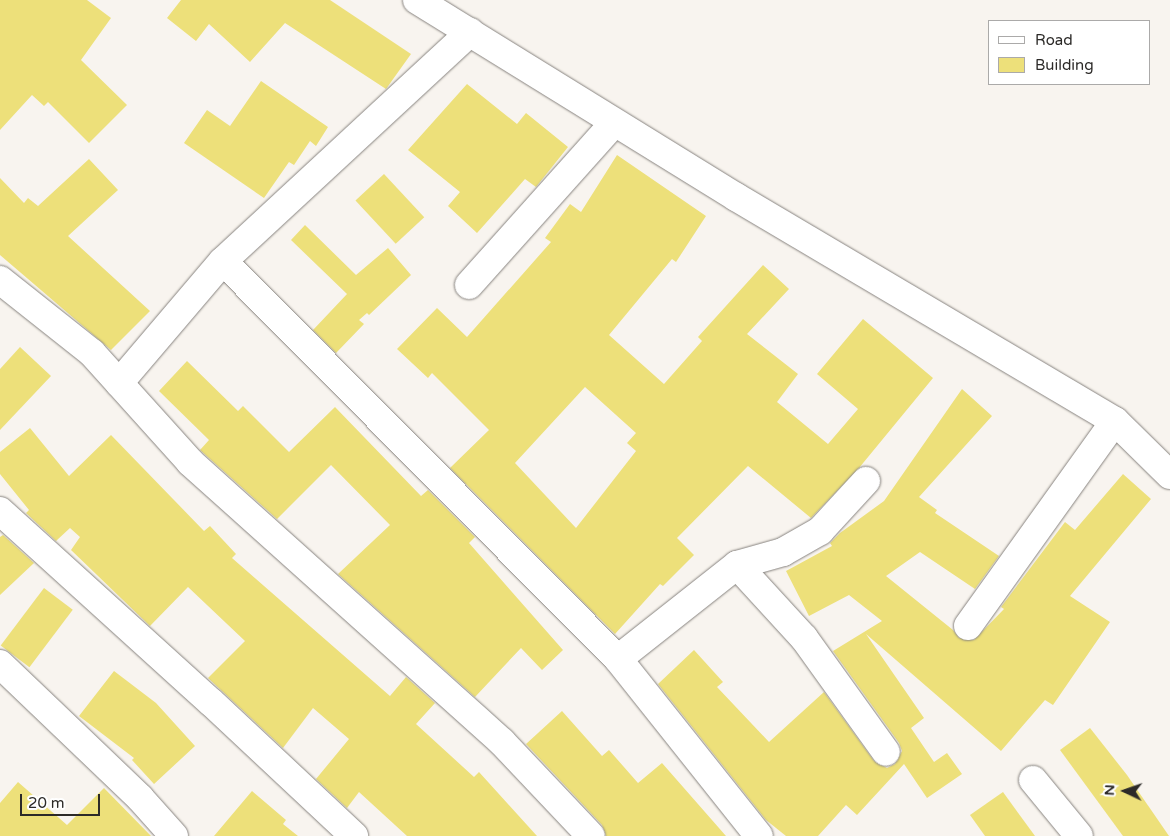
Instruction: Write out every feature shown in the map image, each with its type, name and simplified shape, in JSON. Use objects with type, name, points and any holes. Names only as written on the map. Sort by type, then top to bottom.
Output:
[{"type":"street","points":[[417,0],[614,123],[1114,421],[1170,475]]},
{"type":"street","points":[[119,383],[223,261],[470,32]]},
{"type":"street","points":[[469,285],[614,123]]},
{"type":"street","points":[[223,261],[618,659],[759,836]]},
{"type":"street","points":[[0,280],[92,353],[190,462],[502,742],[591,836]]},
{"type":"street","points":[[968,626],[1114,421]]},
{"type":"street","points":[[618,659],[737,565],[783,552],[820,531],[866,481]]},
{"type":"street","points":[[0,512],[211,702],[354,836]]},
{"type":"street","points":[[737,565],[804,638],[886,752]]},
{"type":"street","points":[[0,664],[140,798],[174,836]]},
{"type":"street","points":[[1033,780],[1079,836]]},
{"type":"building","points":[[0,0],[87,0],[111,18],[81,60],[127,105],[89,143],[48,102],[44,106],[32,95],[0,130]]},
{"type":"building","points":[[181,0],[330,0],[411,54],[386,89],[285,23],[250,62],[209,24],[196,41],[167,18]]},
{"type":"building","points":[[261,81],[328,127],[316,146],[310,141],[294,165],[289,162],[264,198],[184,143],[207,110],[230,126]]},
{"type":"building","points":[[467,84],[517,124],[526,113],[568,147],[536,187],[525,179],[477,233],[448,206],[460,192],[408,150]]},
{"type":"building","points":[[617,155],[706,216],[676,262],[672,259],[609,335],[664,384],[702,341],[698,337],[763,265],[789,289],[747,334],[798,374],[777,402],[828,444],[858,409],[817,374],[863,319],[933,378],[859,468],[811,518],[748,466],[677,538],[694,555],[663,586],[660,584],[615,634],[450,468],[489,430],[432,373],[428,378],[397,349],[437,308],[467,337],[551,242],[545,238],[570,204],[581,212]],"holes":[[[585,387],[636,433],[627,443],[636,451],[576,528],[515,463]]]},
{"type":"building","points":[[89,159],[118,190],[68,236],[150,311],[111,350],[0,255],[0,178],[24,203],[28,198],[38,206]]},
{"type":"building","points":[[384,174],[424,217],[396,244],[355,201]]},
{"type":"building","points":[[305,225],[356,275],[388,248],[411,275],[369,315],[367,313],[359,320],[364,324],[336,353],[313,330],[347,294],[291,240]]},
{"type":"building","points":[[20,347],[51,376],[0,430],[0,369]]},
{"type":"building","points":[[187,361],[238,411],[243,406],[289,452],[335,407],[421,496],[428,490],[475,537],[469,543],[563,650],[542,670],[521,648],[475,697],[338,574],[390,525],[331,465],[277,519],[200,450],[209,440],[159,391]]},
{"type":"building","points":[[962,389],[992,416],[919,497],[937,510],[935,513],[999,556],[975,589],[920,552],[886,576],[953,630],[959,638],[974,640],[1004,609],[1001,607],[1065,522],[1075,530],[1123,474],[1151,499],[1070,596],[1110,622],[1053,705],[1045,700],[1001,751],[866,634],[924,718],[911,728],[934,762],[947,753],[962,774],[927,798],[904,764],[857,815],[846,805],[818,836],[786,836],[766,820],[658,684],[694,650],[723,682],[717,687],[769,742],[824,692],[874,761],[887,768],[895,764],[902,751],[899,743],[833,651],[882,621],[849,595],[809,616],[786,571],[832,546],[830,543],[840,533],[884,501]]},
{"type":"building","points":[[30,428],[69,476],[111,435],[204,531],[210,526],[236,554],[232,558],[390,696],[406,677],[435,703],[416,724],[474,777],[479,772],[537,836],[407,836],[359,792],[347,808],[316,779],[349,739],[313,708],[283,748],[208,678],[245,641],[188,587],[150,626],[71,550],[80,537],[70,528],[56,541],[26,513],[29,510],[0,474],[0,452]]},
{"type":"building","points":[[3,535],[34,563],[0,595],[0,537]]},
{"type":"building","points":[[44,588],[73,610],[29,667],[1,646]]},
{"type":"building","points":[[114,671],[156,703],[195,746],[154,784],[132,760],[134,758],[79,716]]},
{"type":"building","points":[[562,711],[602,756],[609,750],[638,783],[662,763],[726,836],[606,836],[602,825],[526,744]]},
{"type":"building","points":[[1090,728],[1127,775],[1169,836],[1123,836],[1060,750]]},
{"type":"building","points":[[18,782],[67,825],[104,788],[151,836],[0,836],[0,803]]},
{"type":"building","points":[[252,791],[286,820],[283,824],[298,836],[214,836]]},
{"type":"building","points":[[1003,792],[1035,836],[985,836],[970,815]]}]
